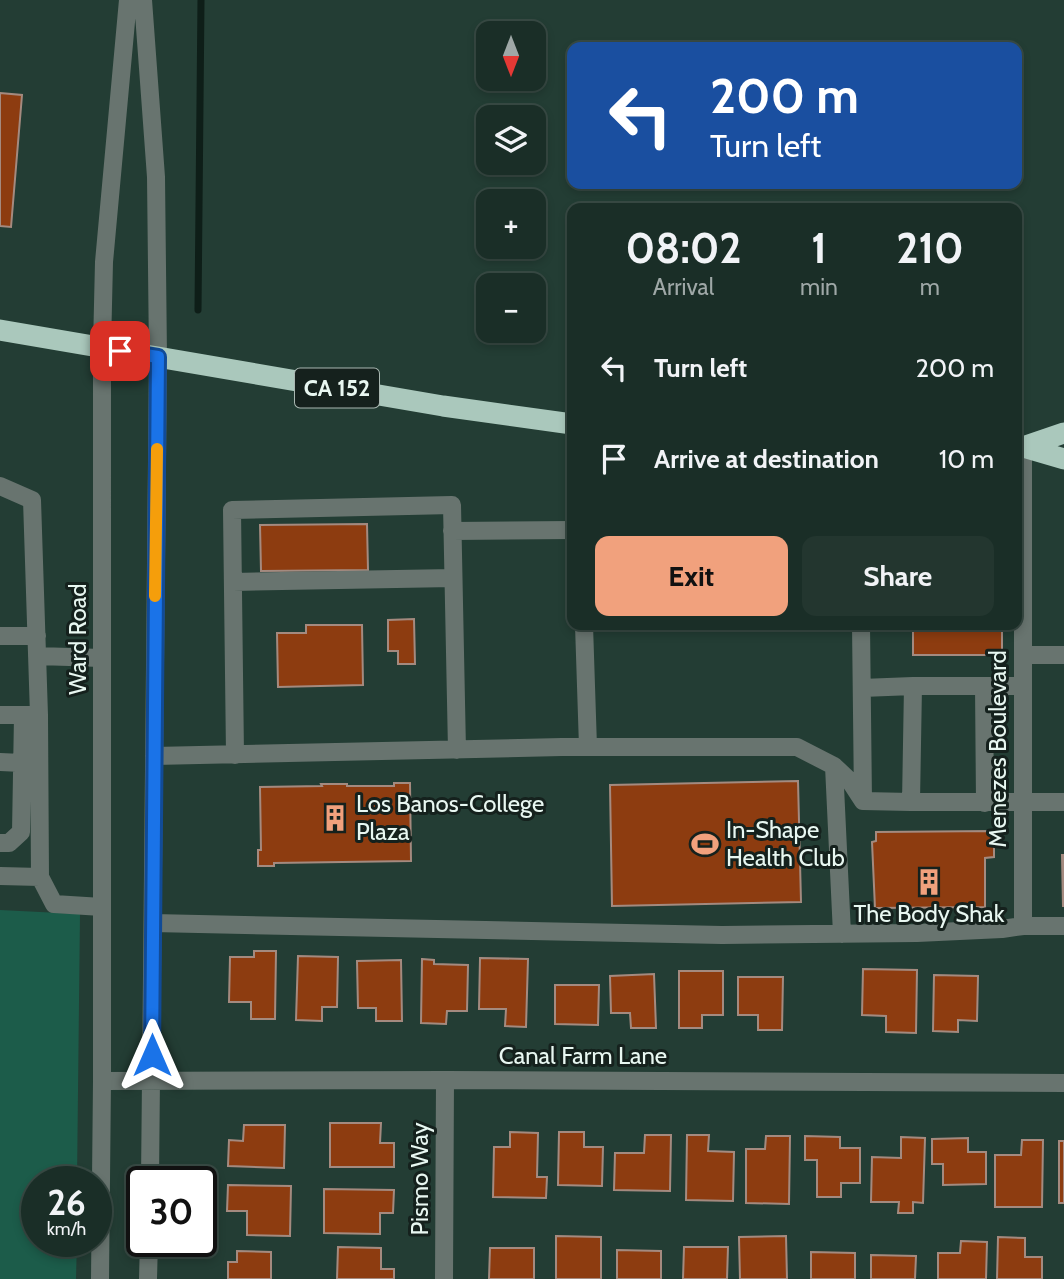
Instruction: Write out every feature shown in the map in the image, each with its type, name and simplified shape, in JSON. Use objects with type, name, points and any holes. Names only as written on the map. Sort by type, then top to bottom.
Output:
[{"type":"highway","name":"CA 152","points":[[0,330],[443,406],[567,423]]},
{"type":"highway","points":[[1022,446],[1064,433]]},
{"type":"highway","points":[[1022,448],[1064,459]]},
{"type":"street","name":"Ward Road","points":[[100,1279],[103,1081],[102,347],[104,262],[128,0]]},
{"type":"street","points":[[143,0],[156,177],[158,357],[150,1166]]},
{"type":"street","points":[[0,486],[32,500],[37,636],[31,715],[22,762],[21,832],[9,843],[0,843]]},
{"type":"street","points":[[235,755],[232,510],[452,505],[457,750]]},
{"type":"street","points":[[452,531],[567,530]]},
{"type":"street","points":[[233,582],[453,578]]},
{"type":"street","name":"Menezes Boulevard","points":[[1022,586],[1023,926]]},
{"type":"street","points":[[584,630],[588,747]]},
{"type":"street","points":[[861,630],[863,801]]},
{"type":"street","points":[[0,636],[37,636]]},
{"type":"street","points":[[1023,655],[1064,655]]},
{"type":"street","points":[[37,656],[102,658]]},
{"type":"street","points":[[911,802],[914,686]]},
{"type":"street","points":[[984,686],[985,803]]},
{"type":"street","points":[[862,688],[1023,686]]},
{"type":"street","points":[[0,715],[31,715]]},
{"type":"street","points":[[31,715],[40,877],[54,904],[102,907]]},
{"type":"street","points":[[154,757],[588,747],[797,747],[834,766],[850,782],[863,801]]},
{"type":"street","points":[[0,762],[22,762]]},
{"type":"street","points":[[834,766],[842,934]]},
{"type":"street","points":[[863,801],[1064,802]]},
{"type":"street","points":[[0,876],[40,877]]},
{"type":"street","points":[[153,923],[722,934],[917,933],[1064,926]]},
{"type":"street","name":"Pismo Way","points":[[444,1279],[445,1080]]},
{"type":"street","name":"Canal Farm Lane","points":[[103,1081],[1064,1083]]},
{"type":"street","points":[[148,1279],[149,1257]]},
{"type":"green space","points":[[0,910],[80,914],[77,1166],[21,1166],[21,1257],[77,1257],[76,1279],[0,1279]]},
{"type":"building","points":[[0,93],[22,95],[11,227],[0,226]]},
{"type":"building","points":[[367,524],[368,570],[261,571],[260,525]]},
{"type":"building","points":[[414,619],[415,664],[398,664],[398,651],[388,651],[388,620]]},
{"type":"building","points":[[306,625],[362,625],[363,685],[278,687],[277,633],[306,633]]},
{"type":"building","points":[[913,630],[1002,630],[1002,655],[913,655]]},
{"type":"building","name":"In-Shape Health Club","points":[[798,781],[801,902],[612,906],[610,785]]},
{"type":"building","name":"Los Banos-College Plaza","points":[[394,783],[410,783],[411,861],[274,863],[274,866],[258,866],[258,850],[261,850],[260,787],[322,786],[321,784],[394,786]]},
{"type":"building","name":"The Body Shak","points":[[994,831],[994,857],[985,858],[985,907],[875,908],[872,842],[876,841],[876,832]]},
{"type":"building","points":[[1064,855],[1064,906],[1063,906]]},
{"type":"building","points":[[254,951],[276,951],[275,1019],[251,1019],[251,1002],[229,1002],[230,957],[254,957]]},
{"type":"building","points":[[298,956],[338,957],[337,1007],[322,1007],[322,1021],[296,1020]]},
{"type":"building","points":[[480,958],[528,959],[526,1027],[505,1026],[506,1009],[479,1009]]},
{"type":"building","points":[[422,959],[434,960],[434,964],[468,965],[467,1011],[447,1011],[446,1024],[421,1023]]},
{"type":"building","points":[[401,960],[402,1021],[376,1021],[376,1008],[358,1008],[357,961]]},
{"type":"building","points":[[863,969],[917,970],[916,1033],[886,1032],[886,1016],[862,1015]]},
{"type":"building","points":[[679,971],[723,971],[723,1015],[702,1015],[702,1028],[679,1028]]},
{"type":"building","points":[[654,974],[656,1028],[631,1028],[630,1013],[611,1013],[610,976]]},
{"type":"building","points":[[934,975],[978,976],[977,1021],[958,1020],[958,1032],[933,1031]]},
{"type":"building","points":[[738,977],[783,977],[782,1030],[758,1030],[758,1015],[738,1015]]},
{"type":"building","points":[[555,985],[599,985],[598,1025],[555,1024]]},
{"type":"building","points":[[330,1123],[381,1123],[380,1143],[394,1143],[394,1167],[330,1167]]},
{"type":"building","points":[[244,1125],[285,1125],[284,1168],[228,1166],[229,1140],[243,1141]]},
{"type":"building","points":[[510,1132],[538,1133],[537,1177],[547,1177],[546,1198],[493,1197],[494,1147],[510,1147]]},
{"type":"building","points":[[559,1132],[584,1132],[584,1147],[603,1147],[602,1186],[558,1185]]},
{"type":"building","points":[[645,1135],[671,1135],[670,1191],[614,1190],[615,1153],[644,1153]]},
{"type":"building","points":[[687,1135],[709,1135],[708,1151],[734,1152],[733,1201],[686,1200]]},
{"type":"building","points":[[766,1136],[790,1136],[789,1204],[746,1203],[746,1149],[765,1149]]},
{"type":"building","points":[[805,1136],[840,1137],[840,1148],[860,1148],[860,1183],[841,1183],[841,1197],[817,1197],[817,1160],[805,1160]]},
{"type":"building","points":[[901,1137],[925,1138],[923,1203],[913,1202],[913,1213],[898,1213],[899,1202],[871,1202],[872,1157],[901,1158]]},
{"type":"building","points":[[968,1138],[968,1152],[986,1152],[986,1184],[943,1185],[943,1164],[932,1164],[932,1139]]},
{"type":"building","points":[[1022,1140],[1043,1140],[1042,1207],[995,1207],[995,1155],[1021,1155]]},
{"type":"building","points":[[1059,1141],[1064,1141],[1064,1203],[1059,1203]]},
{"type":"building","points":[[228,1185],[291,1186],[290,1236],[247,1235],[247,1211],[227,1211]]},
{"type":"building","points":[[324,1189],[394,1190],[393,1213],[380,1213],[380,1234],[324,1233]]},
{"type":"building","points":[[556,1236],[601,1237],[601,1279],[556,1279]]},
{"type":"building","points":[[786,1236],[787,1279],[740,1279],[739,1237]]},
{"type":"building","points":[[998,1237],[1025,1238],[1025,1257],[1042,1257],[1042,1279],[997,1279]]},
{"type":"building","points":[[961,1241],[987,1242],[986,1279],[938,1279],[938,1253],[960,1253]]},
{"type":"building","points":[[338,1247],[381,1248],[381,1269],[394,1269],[394,1279],[337,1279]]},
{"type":"building","points":[[684,1247],[728,1247],[727,1279],[683,1279]]},
{"type":"building","points":[[490,1248],[534,1248],[534,1279],[489,1279]]},
{"type":"building","points":[[617,1250],[661,1251],[661,1279],[617,1279]]},
{"type":"building","points":[[237,1251],[271,1252],[271,1279],[228,1279],[228,1262],[237,1262]]},
{"type":"building","points":[[811,1252],[855,1253],[855,1279],[811,1279]]},
{"type":"building","points":[[871,1255],[916,1256],[915,1279],[871,1279]]},
{"type":"waterway","points":[[198,310],[201,0]]},
{"type":"slow traffic","points":[[155,596],[157,449]]},
{"type":"place","name":"Los Banos-College Plaza","points":[[335,818]]},
{"type":"place","name":"In-Shape Health Club","points":[[705,844]]},
{"type":"place","name":"The Body Shak","points":[[929,882]]},
{"type":"route","points":[[120,351],[158,357],[152,1055]]}]
